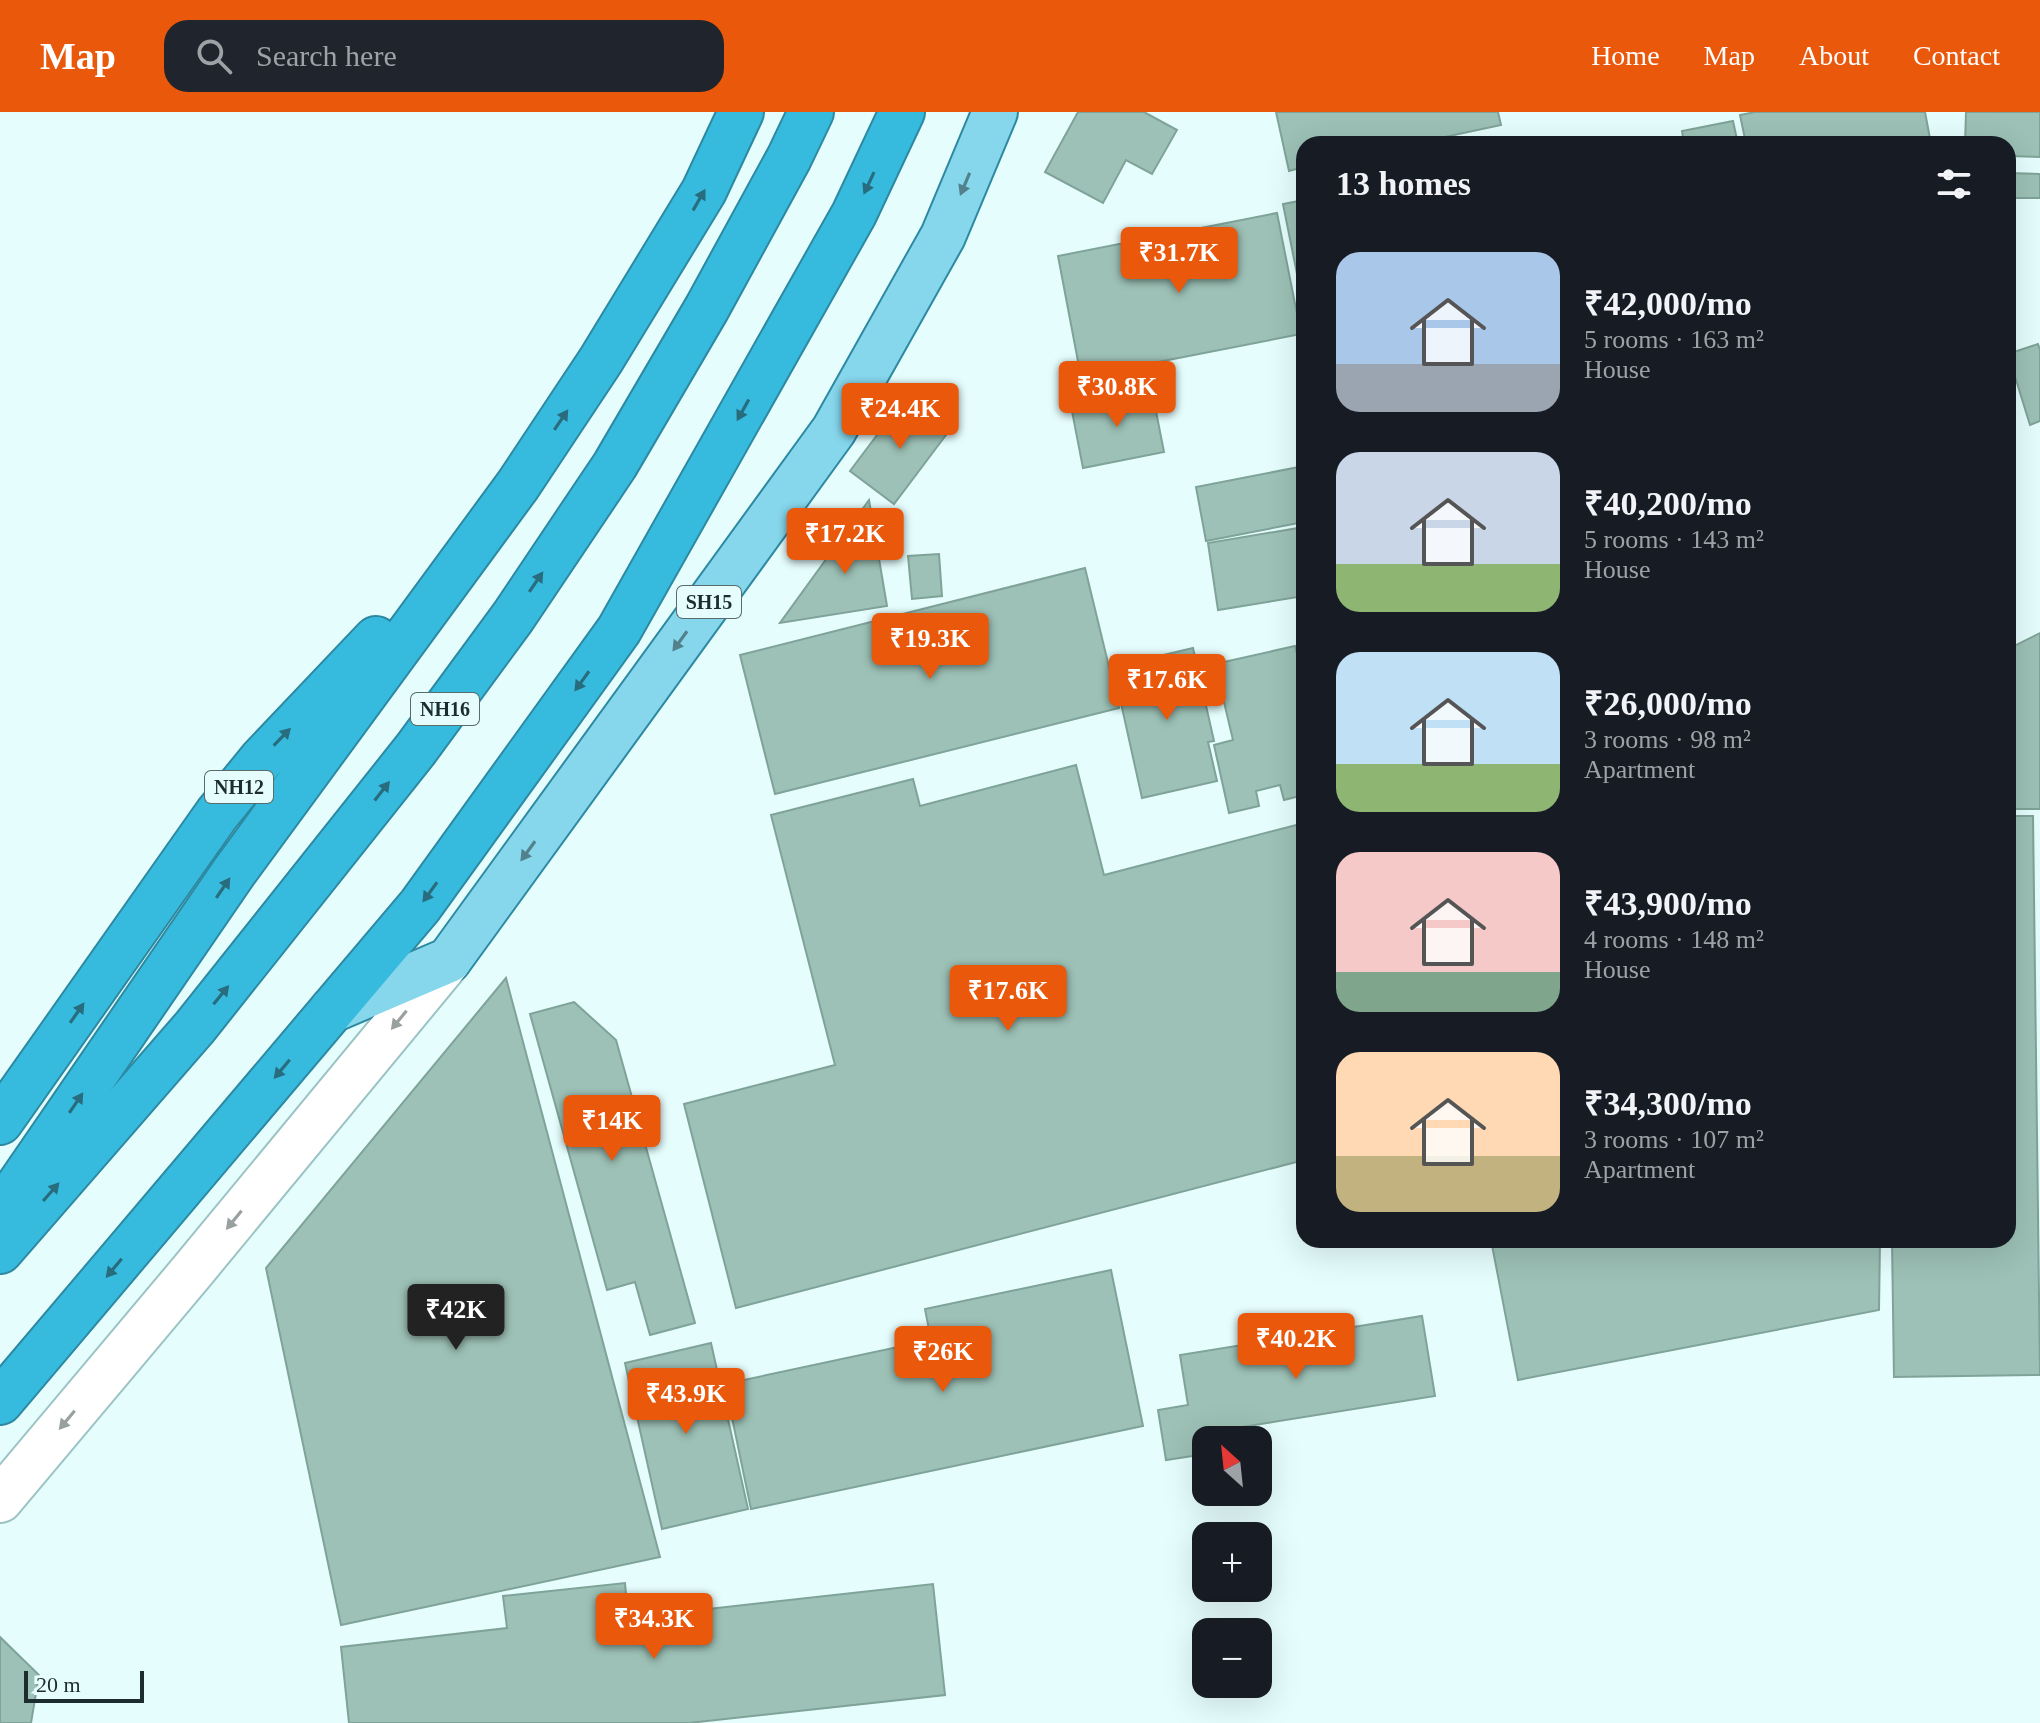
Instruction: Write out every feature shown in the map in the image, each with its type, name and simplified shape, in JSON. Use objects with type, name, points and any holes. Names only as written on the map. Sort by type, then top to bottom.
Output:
[{"type":"highway","name":"NH12","points":[[0,1122],[217,814],[262,759],[518,485],[601,360],[704,191],[741,112]]},
{"type":"highway","name":"NH16","points":[[0,1251],[195,1027],[416,749],[513,617],[615,465],[699,321],[811,112]]},
{"type":"highway","points":[[0,1402],[420,906],[619,630],[854,214],[902,112]]},
{"type":"highway","points":[[0,1213],[234,872],[518,485]]},
{"type":"main road","name":"SH15","points":[[449,960],[834,430],[943,236],[995,112]]},
{"type":"main road","points":[[332,1010],[449,960]]},
{"type":"street","points":[[0,1500],[449,960]]},
{"type":"building","points":[[1078,112],[1144,112],[1177,130],[1152,174],[1126,160],[1103,203],[1045,172]]},
{"type":"building","points":[[1276,112],[1498,112],[1501,125],[1449,136],[1296,136],[1296,169],[1289,171]]},
{"type":"building","points":[[1755,112],[1925,112],[1930,136],[1744,136],[1740,115]]},
{"type":"building","points":[[1966,112],[2040,112],[2040,157],[2016,156],[2016,136],[1965,136]]},
{"type":"building","points":[[1733,121],[1736,136],[1683,136],[1682,131]]},
{"type":"building","points":[[2016,173],[2040,174],[2040,198],[2016,198]]},
{"type":"building","points":[[1296,202],[1296,269],[1283,204]]},
{"type":"building","points":[[1277,213],[1296,309],[1296,335],[1081,377],[1058,256]]},
{"type":"building","points":[[2038,344],[2040,350],[2040,421],[2030,425],[2016,380],[2016,351]]},
{"type":"building","points":[[1152,391],[1164,452],[1083,468],[1071,406]]},
{"type":"building","points":[[905,398],[949,431],[894,504],[850,471]]},
{"type":"building","points":[[1296,468],[1296,524],[1206,541],[1196,487]]},
{"type":"building","points":[[869,500],[887,606],[780,623]]},
{"type":"building","points":[[1296,528],[1296,597],[1218,610],[1208,543]]},
{"type":"building","points":[[939,554],[942,596],[912,599],[908,556]]},
{"type":"building","points":[[1085,568],[1119,708],[775,794],[740,655]]},
{"type":"building","points":[[2040,633],[2040,809],[2016,809],[2016,645]]},
{"type":"building","points":[[1295,646],[1296,797],[1284,800],[1280,785],[1256,791],[1259,806],[1229,813],[1214,745],[1233,740],[1215,664]]},
{"type":"building","points":[[1193,648],[1214,741],[1208,742],[1217,781],[1142,798],[1113,667]]},
{"type":"building","points":[[1076,765],[1104,875],[1296,825],[1296,1162],[736,1308],[684,1104],[835,1065],[771,815],[913,779],[920,806]]},
{"type":"building","points":[[2016,816],[2033,816],[2040,1375],[1894,1377],[1892,1248],[2016,1248]]},
{"type":"building","points":[[506,978],[660,1557],[341,1625],[266,1268]]},
{"type":"building","points":[[574,1002],[616,1040],[695,1323],[650,1335],[635,1282],[607,1290],[530,1014]]},
{"type":"building","points":[[1493,1248],[1880,1248],[1879,1310],[1518,1380]]},
{"type":"building","points":[[1111,1270],[1143,1426],[751,1509],[725,1384],[931,1340],[925,1309]]},
{"type":"building","points":[[1422,1316],[1435,1396],[1248,1426],[1192,1426],[1192,1456],[1166,1460],[1158,1410],[1188,1405],[1180,1355]]},
{"type":"building","points":[[711,1343],[748,1509],[662,1529],[625,1363]]},
{"type":"building","points":[[625,1583],[628,1618],[933,1584],[945,1695],[689,1723],[349,1723],[341,1647],[507,1628],[503,1596]]},
{"type":"building","points":[[0,1637],[39,1675],[31,1723],[0,1723]]}]
